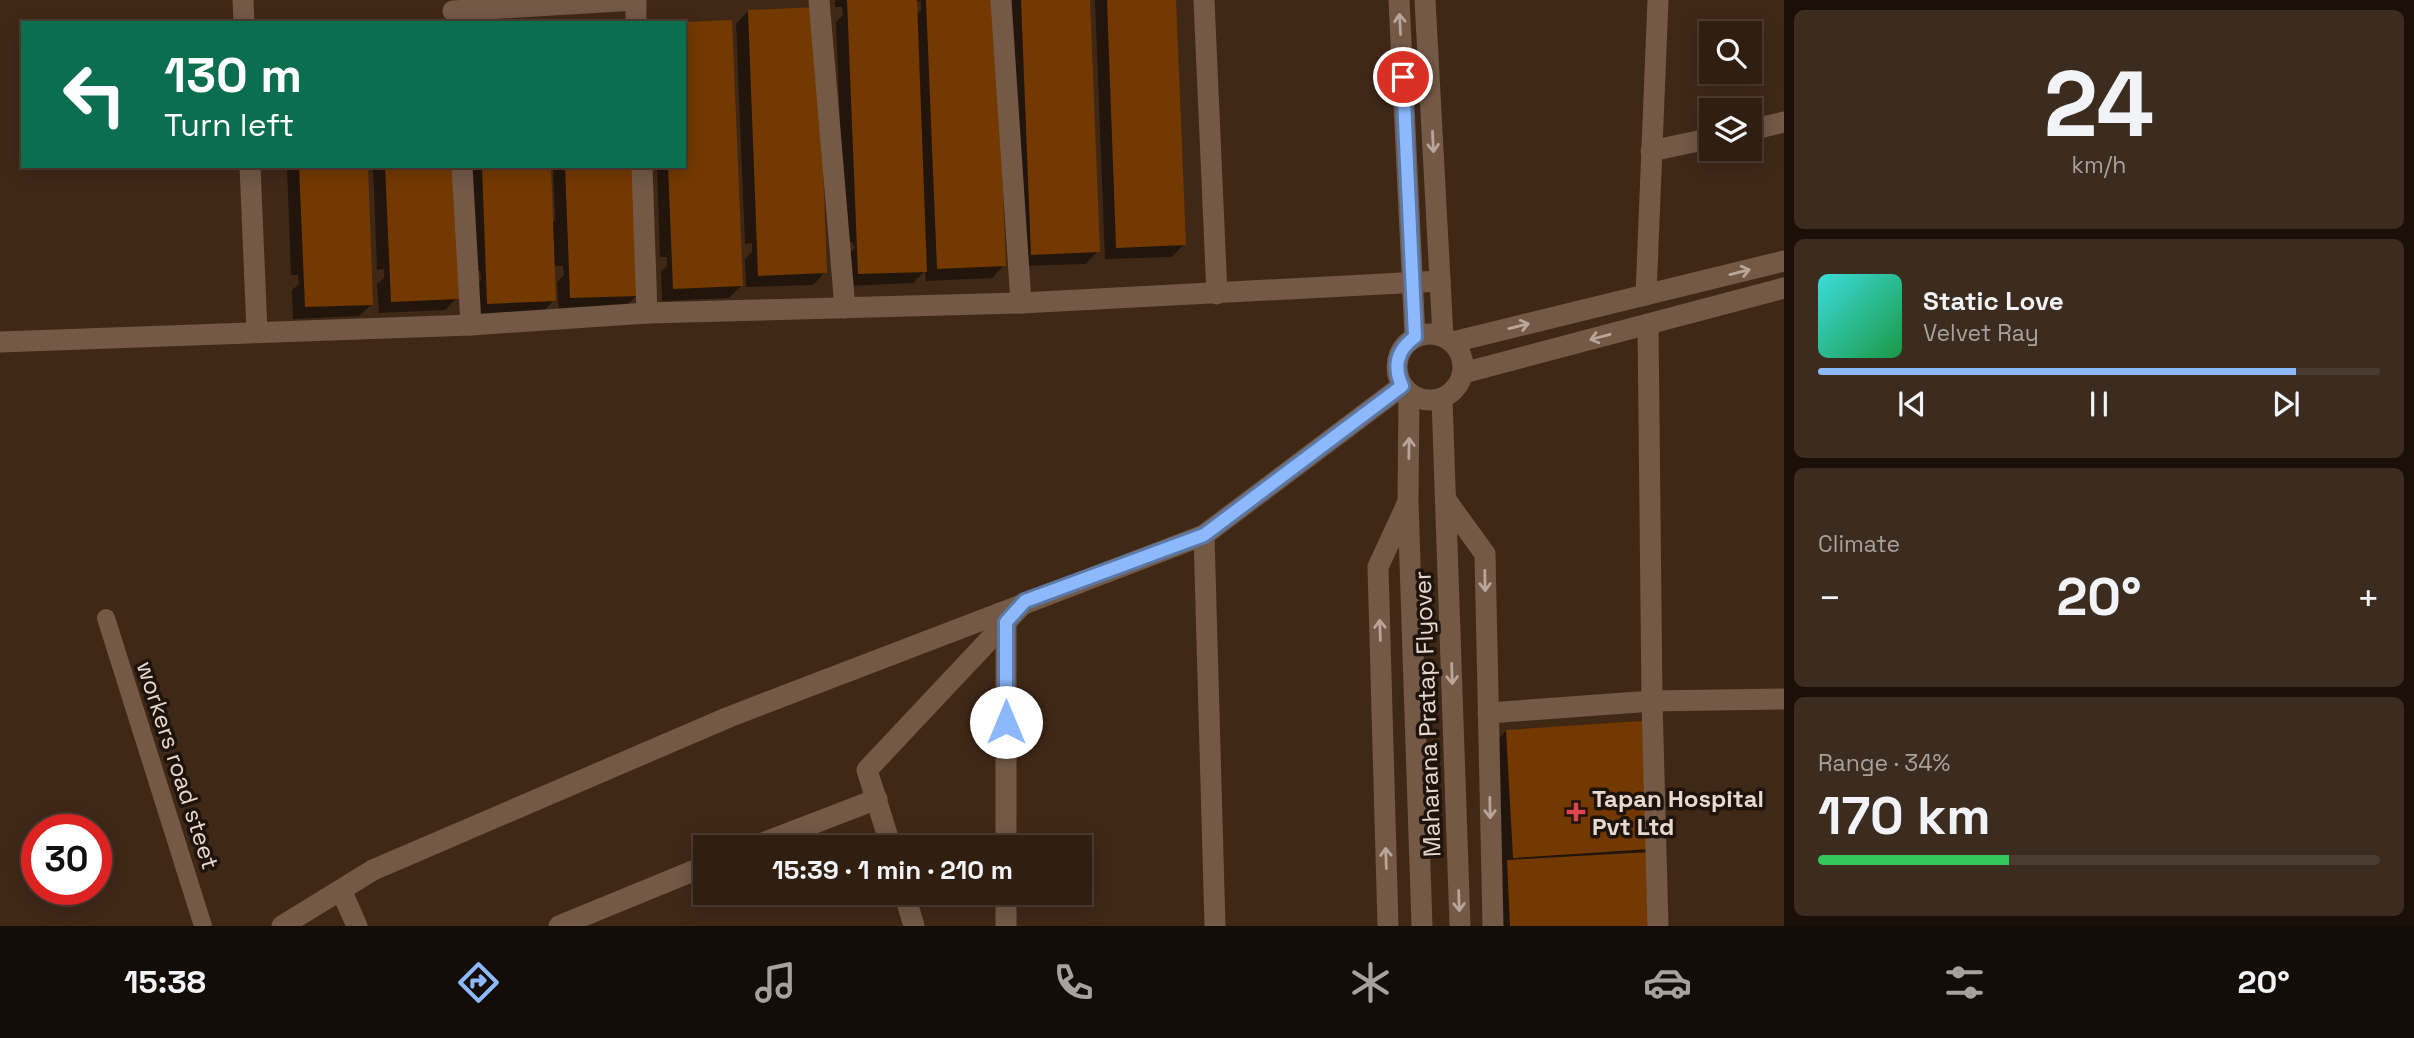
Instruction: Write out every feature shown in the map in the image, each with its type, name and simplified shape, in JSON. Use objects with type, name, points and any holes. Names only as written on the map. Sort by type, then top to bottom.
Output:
[{"type":"street","points":[[243,0],[244,21]]},
{"type":"street","points":[[453,11],[636,0],[636,21]]},
{"type":"street","points":[[819,0],[845,308]]},
{"type":"street","points":[[1000,0],[1021,303]]},
{"type":"street","points":[[1204,0],[1217,294]]},
{"type":"street","points":[[1399,0],[1415,337]]},
{"type":"street","points":[[1425,0],[1440,281],[1448,339]]},
{"type":"street","points":[[1646,295],[1658,0]]},
{"type":"street","points":[[1762,127],[1784,122]]},
{"type":"street","points":[[1651,151],[1699,141]]},
{"type":"street","points":[[250,168],[257,331]]},
{"type":"street","points":[[462,168],[471,325]]},
{"type":"street","points":[[642,168],[647,313]]},
{"type":"street","points":[[1448,339],[1784,261]]},
{"type":"street","points":[[0,342],[471,325],[647,313],[1021,303],[1440,281]]},
{"type":"street","points":[[1463,373],[1784,288]]},
{"type":"street","points":[[1648,324],[1652,701],[1658,926]]},
{"type":"street","points":[[1434,334],[1448,339],[1460,351],[1463,373],[1460,384],[1442,398],[1420,399],[1406,390],[1396,364],[1399,353],[1415,337],[1434,334]]},
{"type":"street","points":[[282,926],[373,870],[729,717],[1025,601],[1204,535],[1406,390]]},
{"type":"street","name":"Maharana Pratap Flyover","points":[[1406,390],[1422,926]]},
{"type":"street","name":"Maharana Pratap Flyover","points":[[1442,398],[1460,926]]},
{"type":"street","points":[[1446,500],[1485,554],[1493,926]]},
{"type":"street","points":[[1388,926],[1378,567],[1408,502]]},
{"type":"street","points":[[1204,535],[1215,926]]},
{"type":"street","points":[[888,835],[867,771],[1025,601]]},
{"type":"street","points":[[1006,622],[1006,835]]},
{"type":"street","points":[[1488,713],[1652,701],[1784,699]]},
{"type":"street","points":[[783,835],[877,799]]},
{"type":"street","points":[[559,926],[693,871]]},
{"type":"street","points":[[341,890],[357,926]]},
{"type":"street","points":[[908,905],[914,926]]},
{"type":"street","points":[[1006,905],[1006,926]]},
{"type":"lane","name":"workers road steet","points":[[106,618],[204,926]]},
{"type":"building","points":[[847,0],[917,0],[927,272],[858,274]]},
{"type":"building","points":[[926,0],[995,0],[1006,266],[937,269]]},
{"type":"building","points":[[1021,0],[1090,0],[1100,252],[1031,255]]},
{"type":"building","points":[[1107,0],[1176,0],[1186,245],[1116,248]]},
{"type":"building","points":[[817,7],[827,273],[758,276],[748,10]]},
{"type":"building","points":[[732,20],[743,286],[673,289],[668,168],[686,168],[686,22]]},
{"type":"building","points":[[299,168],[368,168],[373,305],[305,307]]},
{"type":"building","points":[[385,168],[454,168],[459,299],[391,302]]},
{"type":"building","points":[[482,168],[551,168],[556,301],[487,304]]},
{"type":"building","points":[[565,168],[634,168],[639,296],[570,298]]},
{"type":"building","points":[[1642,721],[1650,849],[1513,858],[1506,730]]},
{"type":"building","points":[[1650,852],[1654,926],[1510,926],[1507,860]]},
{"type":"place","name":"Tapan Hospital Pvt Ltd","points":[[1576,812]]},
{"type":"route","points":[[1006,722],[1006,622],[1025,601],[1204,535],[1402,386],[1396,364],[1406,343],[1415,337],[1403,77]]}]
